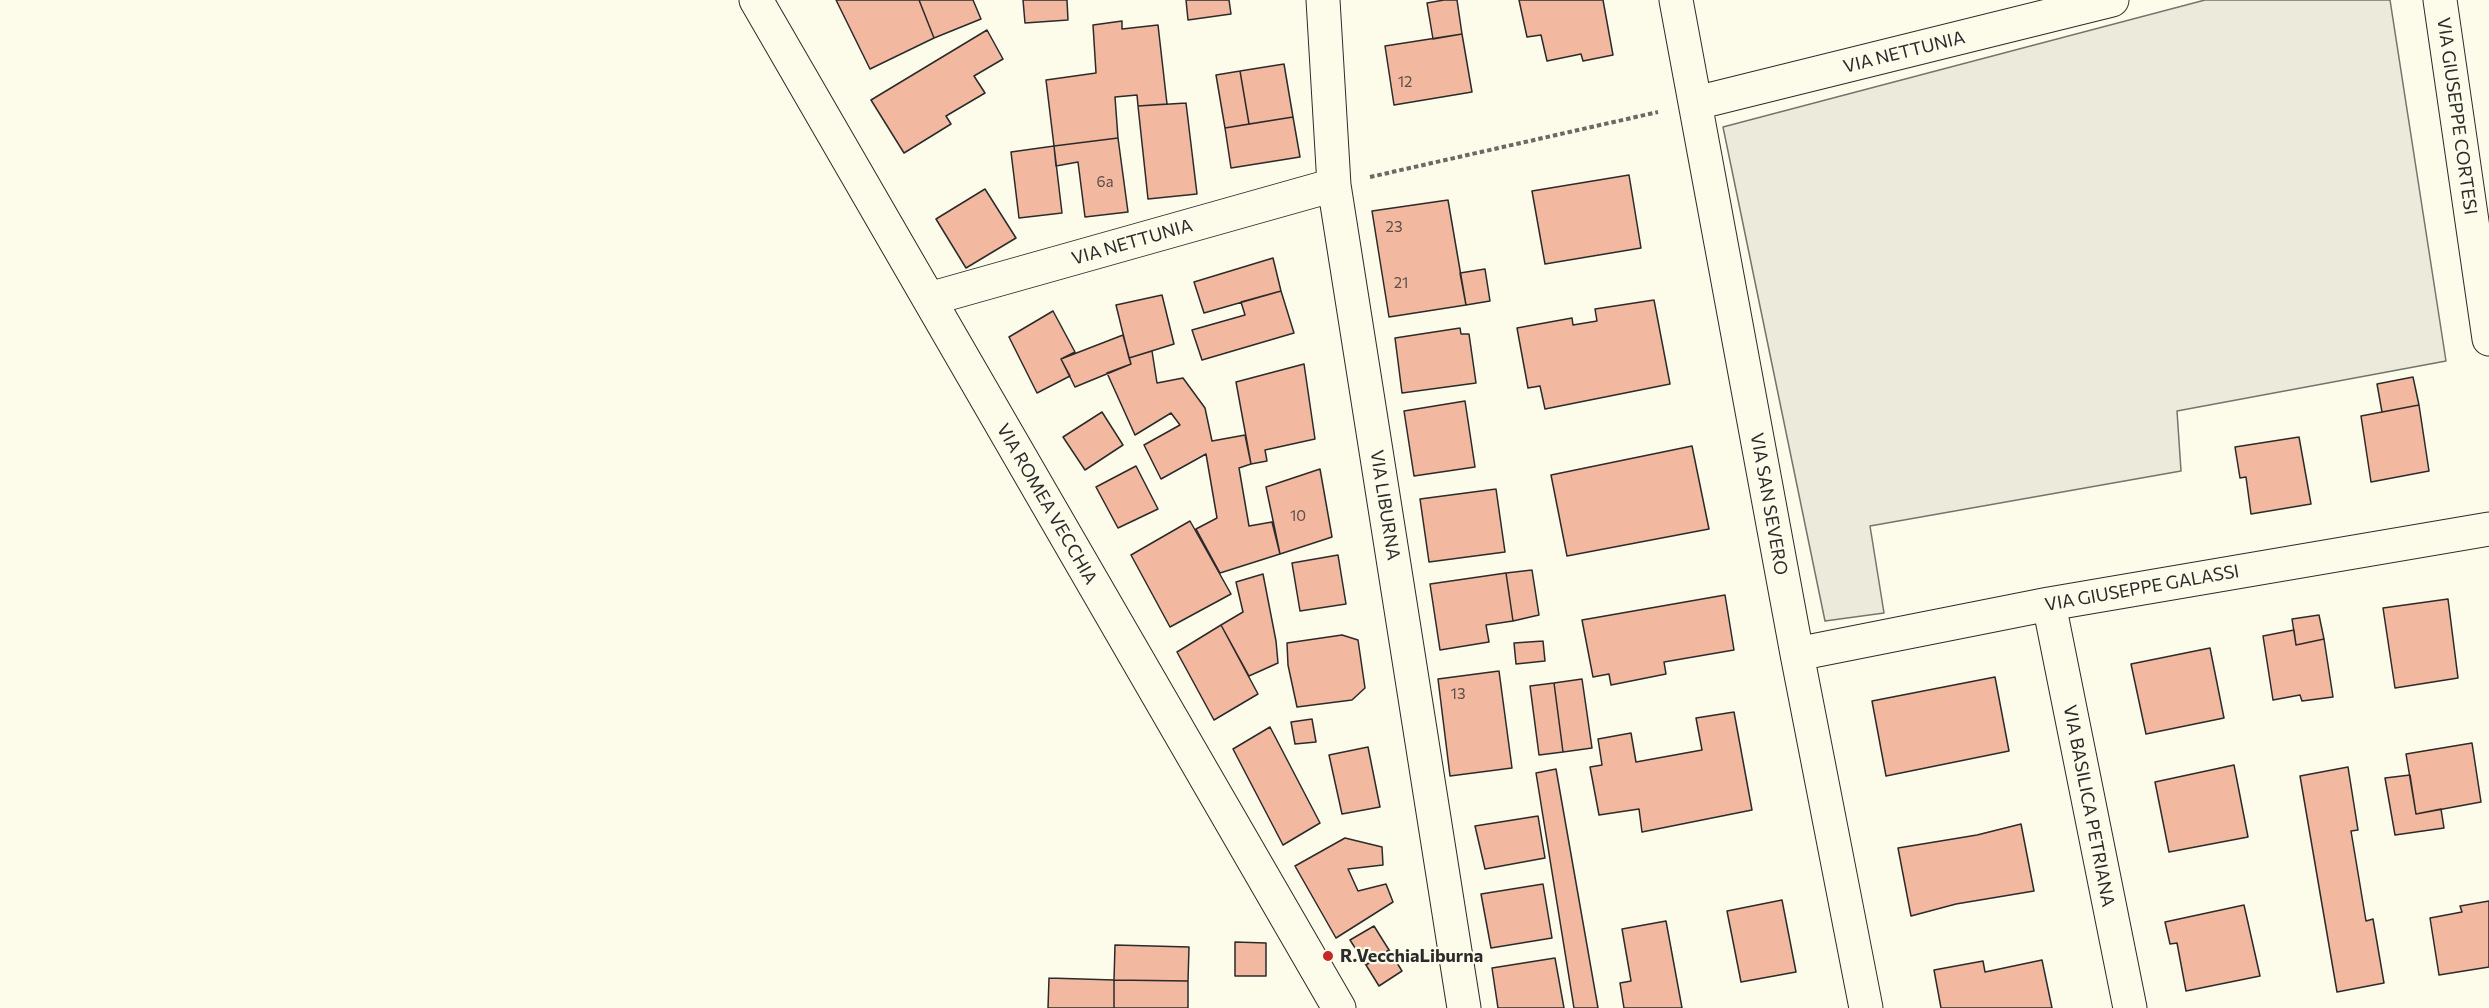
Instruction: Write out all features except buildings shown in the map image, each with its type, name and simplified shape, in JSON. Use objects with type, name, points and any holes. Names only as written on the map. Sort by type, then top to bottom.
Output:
[{"type":"street","name":"VIA ROMEA VECCHIA","points":[[756,0],[1339,1008]]},
{"type":"street","name":"VIA LIBURNA","points":[[1323,0],[1334,185],[1464,1008]]},
{"type":"street","name":"VIA SAN SEVERO","points":[[1676,0],[1797,654],[1866,1008]]},
{"type":"street","name":"VIA NETTUNIA","points":[[1696,103],[2004,13],[2112,0]]},
{"type":"street","name":"VIA GIUSEPPE CORTESI","points":[[2440,0],[2489,339]]},
{"type":"street","name":"VIA NETTUNIA","points":[[929,299],[1334,185]]},
{"type":"street","name":"VIA GIUSEPPE GALASSI","points":[[1797,654],[2049,604],[2489,529]]},
{"type":"street","name":"VIA BASILICA PETRIANA","points":[[2049,604],[2130,1008]]},
{"type":"path","points":[[1334,185],[1696,103]]},
{"type":"shaded area","points":[[2205,0],[2390,0],[2446,361],[2177,411],[2181,471],[1870,526],[1884,613],[1825,621],[1723,127]]},
{"type":"place","name":"R.VecchiaLiburna","points":[[1328,956]]}]
